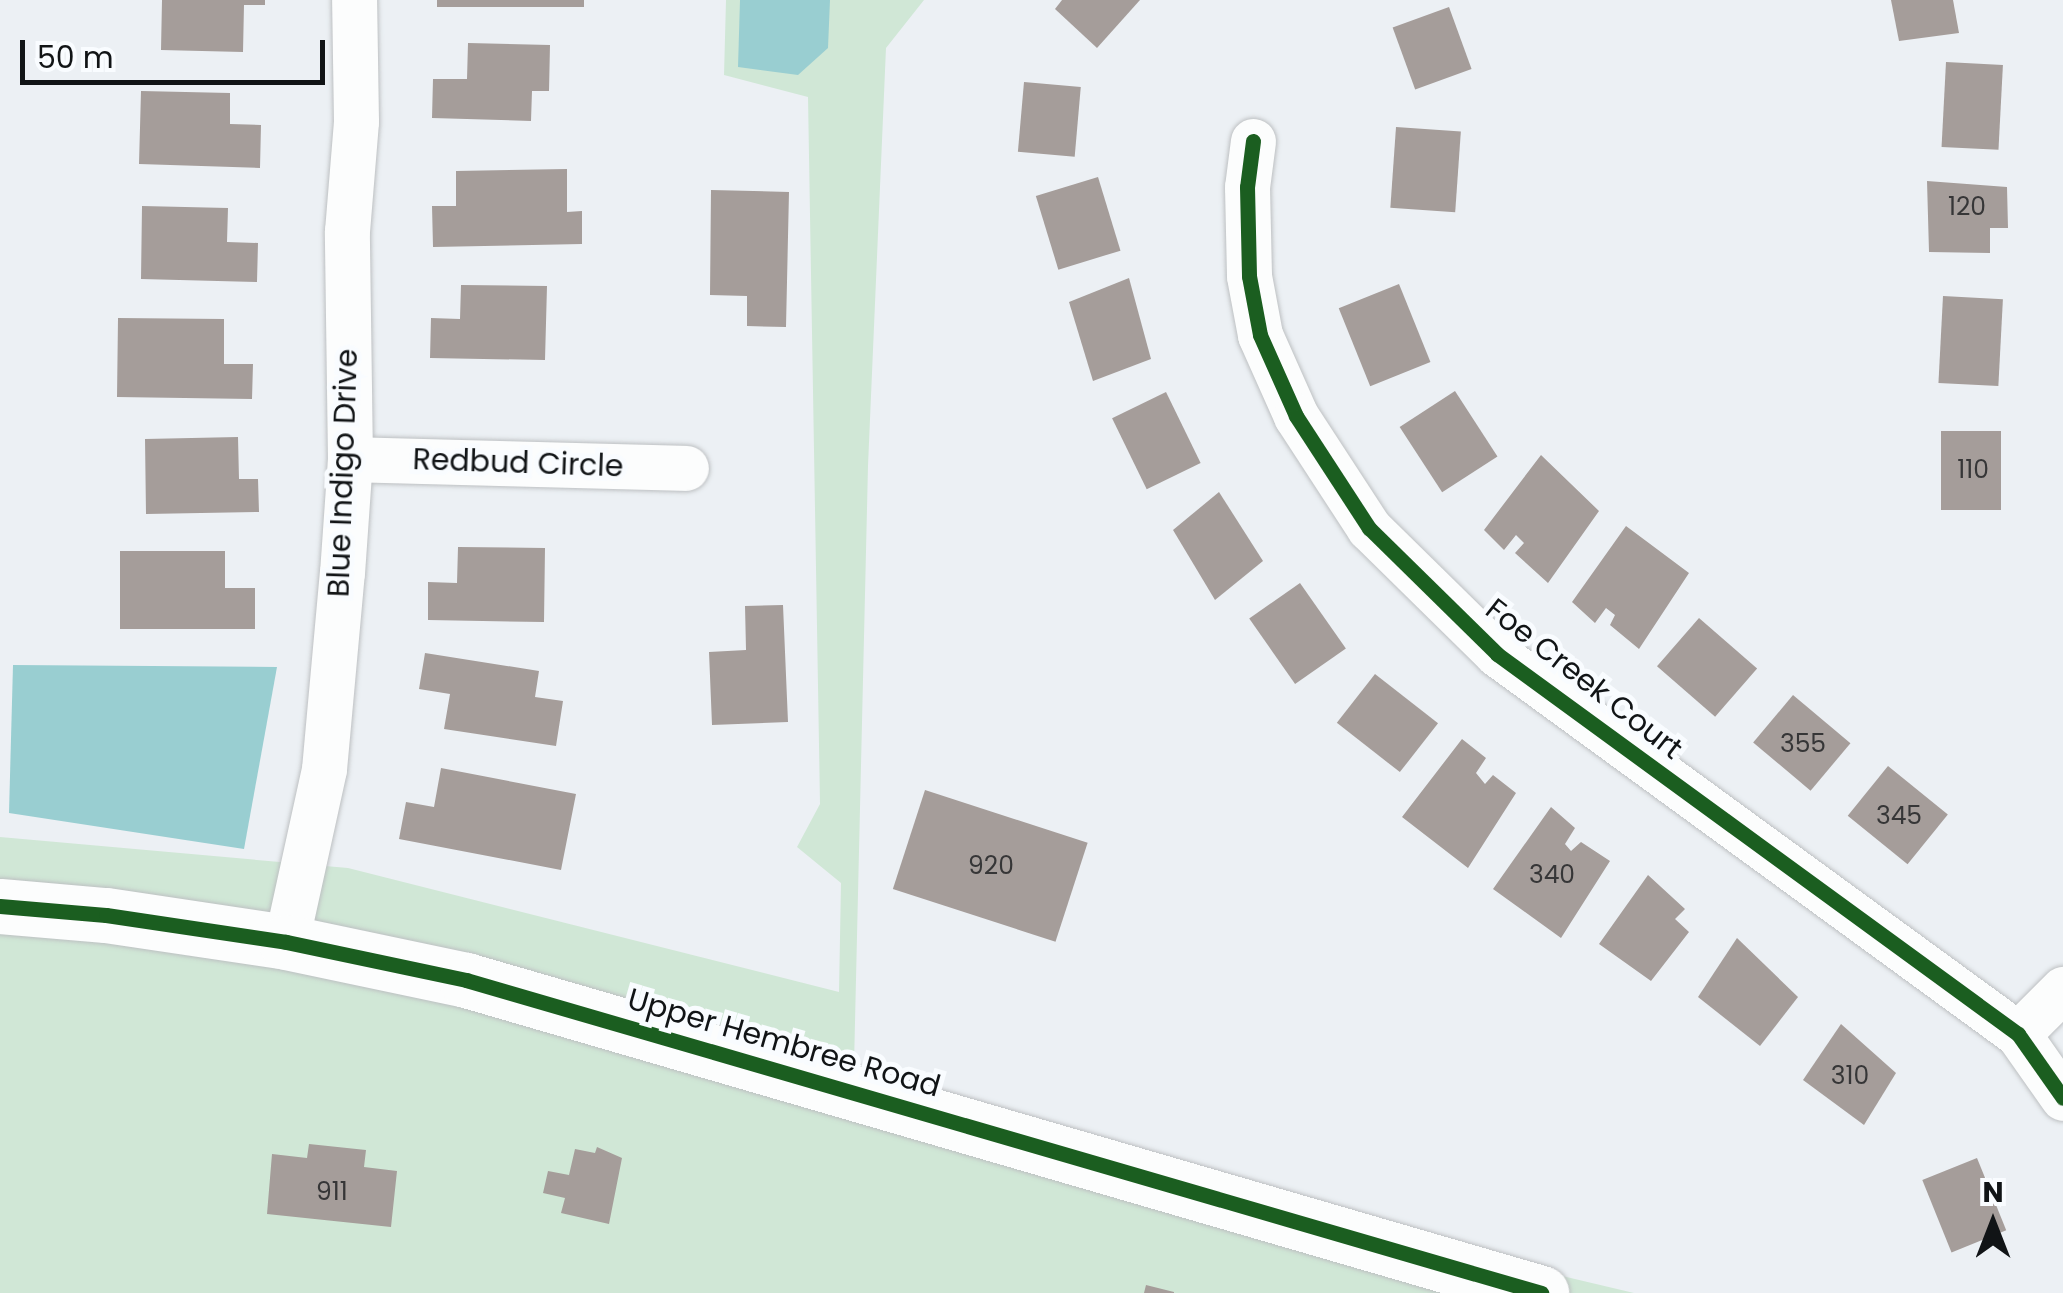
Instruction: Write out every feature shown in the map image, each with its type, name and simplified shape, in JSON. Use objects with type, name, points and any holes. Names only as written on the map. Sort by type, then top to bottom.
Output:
[{"type":"street","name":"Blue Indigo Drive","points":[[286,942],[324,769],[350,459],[347,231],[356,121],[354,0]]},
{"type":"street","name":"Foe Creek Court","points":[[1252,141],[1249,276],[1260,336],[1296,416],[1369,528],[1496,654],[2018,1034],[2063,1098]]},
{"type":"street","name":"Redbud Circle","points":[[350,459],[686,468]]},
{"type":"street","name":"Upper Hembree Road","points":[[0,906],[106,915],[286,942],[466,980],[1541,1293]]},
{"type":"street","points":[[2018,1034],[2063,988]]},
{"type":"green space","points":[[726,0],[924,0],[886,48],[868,466],[853,1108],[1634,1293],[0,1293],[0,837],[348,868],[839,992],[841,883],[797,847],[820,804],[808,97],[724,75]]},
{"type":"water","points":[[740,0],[830,0],[828,48],[798,75],[738,67]]},
{"type":"water","points":[[13,665],[277,667],[244,849],[9,813]]},
{"type":"building","points":[[162,0],[265,0],[265,5],[244,5],[243,52],[161,50]]},
{"type":"building","points":[[437,0],[584,0],[584,7],[437,7]]},
{"type":"building","points":[[1062,0],[1140,0],[1097,48],[1055,9]]},
{"type":"building","points":[[1891,0],[1953,0],[1959,33],[1899,41]]},
{"type":"building","points":[[1449,7],[1472,69],[1415,90],[1393,28]]},
{"type":"building","points":[[468,43],[550,45],[549,91],[532,91],[531,121],[432,118],[433,79],[467,79]]},
{"type":"building","points":[[1946,62],[2003,65],[1998,150],[1942,147]]},
{"type":"building","points":[[1024,82],[1081,87],[1075,157],[1018,152]]},
{"type":"building","points":[[141,91],[230,93],[230,124],[261,125],[260,168],[139,164]]},
{"type":"building","points":[[1396,127],[1461,132],[1455,212],[1390,208]]},
{"type":"building","points":[[567,169],[567,212],[582,211],[582,244],[433,247],[432,206],[456,206],[456,171]]},
{"type":"building","points":[[1098,177],[1121,251],[1058,270],[1036,196]]},
{"type":"building","points":[[1927,181],[2007,187],[2008,228],[1990,228],[1990,253],[1929,252]]},
{"type":"building","points":[[711,190],[789,192],[786,327],[747,326],[747,296],[710,295]]},
{"type":"building","points":[[142,206],[228,208],[227,242],[258,243],[257,282],[141,279]]},
{"type":"building","points":[[1129,278],[1151,359],[1093,381],[1069,302]]},
{"type":"building","points":[[1399,284],[1430,362],[1370,386],[1339,308]]},
{"type":"building","points":[[461,285],[547,286],[545,360],[430,358],[431,318],[460,319]]},
{"type":"building","points":[[1943,296],[2003,299],[1998,386],[1938,383]]},
{"type":"building","points":[[118,318],[224,319],[224,364],[253,364],[252,399],[117,397]]},
{"type":"building","points":[[1455,391],[1497,456],[1442,492],[1400,427]]},
{"type":"building","points":[[1166,392],[1201,463],[1147,489],[1112,418]]},
{"type":"building","points":[[1941,431],[2001,431],[2001,510],[1941,510]]},
{"type":"building","points":[[238,437],[239,479],[258,479],[259,512],[146,514],[145,439]]},
{"type":"building","points":[[1541,455],[1599,511],[1548,583],[1515,553],[1524,543],[1516,535],[1504,550],[1484,530]]},
{"type":"building","points":[[1219,492],[1263,561],[1215,600],[1173,530]]},
{"type":"building","points":[[1626,526],[1689,573],[1639,649],[1610,625],[1615,615],[1606,608],[1595,623],[1572,602]]},
{"type":"building","points":[[458,547],[545,548],[544,622],[428,620],[428,582],[457,583]]},
{"type":"building","points":[[120,551],[225,551],[225,588],[255,588],[255,629],[120,629]]},
{"type":"building","points":[[1300,583],[1346,649],[1295,684],[1249,619]]},
{"type":"building","points":[[783,605],[788,722],[712,725],[709,652],[746,650],[745,606]]},
{"type":"building","points":[[1699,618],[1757,669],[1715,717],[1657,666]]},
{"type":"building","points":[[425,653],[539,671],[535,697],[563,701],[556,746],[444,729],[450,694],[419,689]]},
{"type":"building","points":[[1375,674],[1438,723],[1400,772],[1337,723]]},
{"type":"building","points":[[1793,695],[1850,743],[1811,791],[1753,742]]},
{"type":"building","points":[[1462,739],[1486,758],[1476,773],[1485,784],[1493,775],[1516,793],[1468,868],[1402,817]]},
{"type":"building","points":[[1888,766],[1948,814],[1908,864],[1848,816]]},
{"type":"building","points":[[441,768],[576,794],[561,870],[399,839],[406,802],[434,807]]},
{"type":"building","points":[[925,790],[1088,843],[1055,942],[893,889]]},
{"type":"building","points":[[1551,807],[1575,828],[1565,844],[1571,851],[1581,842],[1610,861],[1561,938],[1493,889]]},
{"type":"building","points":[[1648,875],[1685,909],[1675,919],[1689,932],[1651,981],[1599,944]]},
{"type":"building","points":[[1737,938],[1798,997],[1760,1046],[1698,997]]},
{"type":"building","points":[[1841,1024],[1896,1073],[1864,1125],[1803,1080]]},
{"type":"building","points":[[309,1144],[366,1150],[364,1167],[397,1171],[391,1227],[267,1214],[272,1154],[307,1158]]},
{"type":"building","points":[[597,1147],[622,1158],[609,1224],[561,1213],[565,1198],[543,1193],[548,1171],[569,1175],[575,1149],[595,1153]]},
{"type":"building","points":[[1977,1158],[2006,1230],[1952,1252],[1922,1180]]},
{"type":"building","points":[[1146,1285],[1174,1292],[1174,1293],[1144,1293]]},
{"type":"cycle path","points":[[1253,141],[1247,187],[1249,276],[1260,335],[1296,416],[1369,528],[1497,654],[2018,1034],[2063,1098]]},
{"type":"cycle path","points":[[0,906],[106,915],[286,942],[466,980],[1541,1293]]}]
